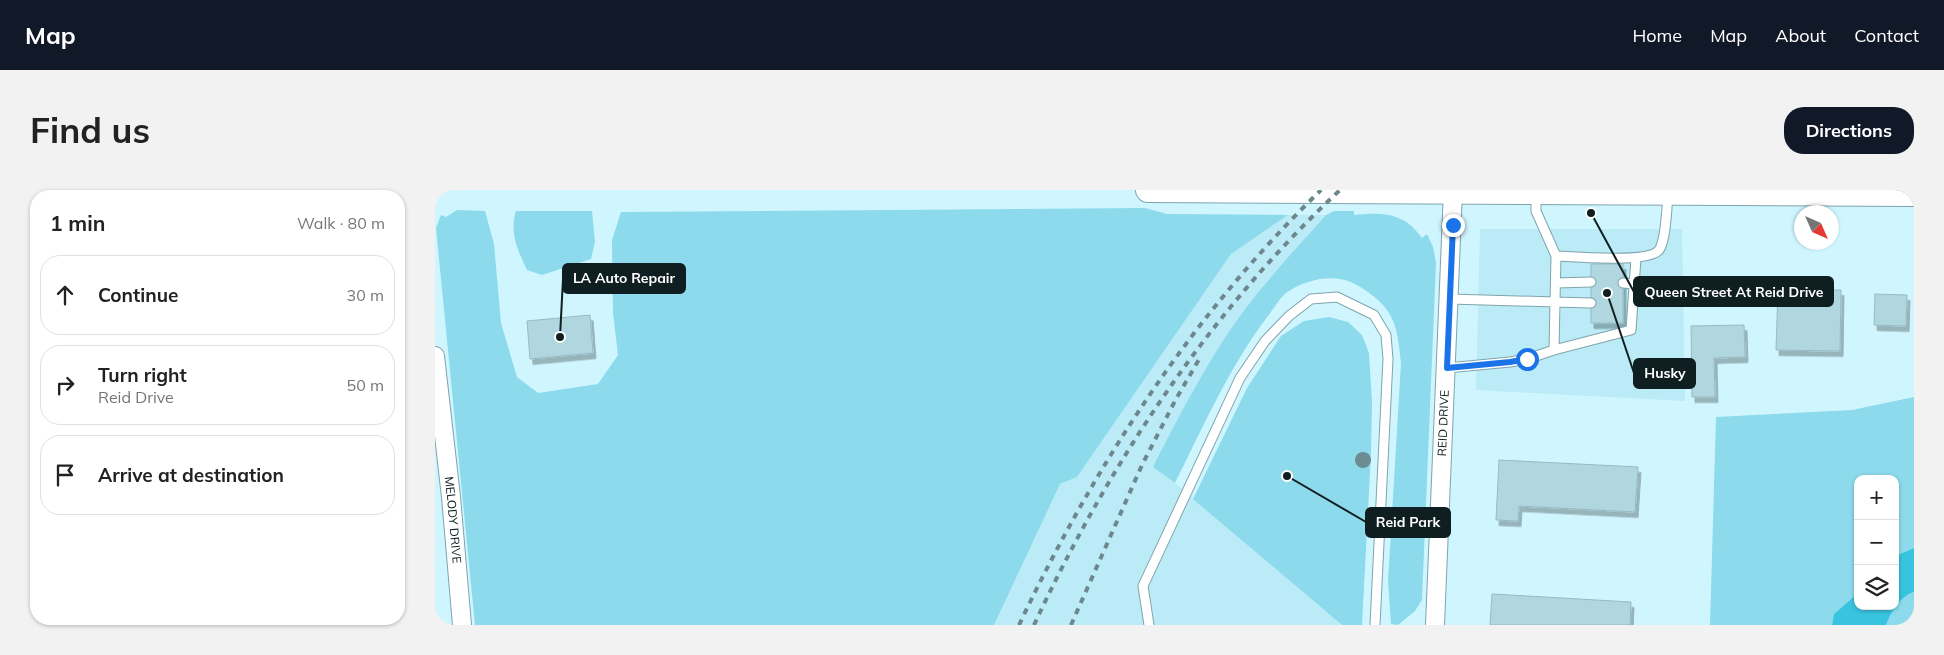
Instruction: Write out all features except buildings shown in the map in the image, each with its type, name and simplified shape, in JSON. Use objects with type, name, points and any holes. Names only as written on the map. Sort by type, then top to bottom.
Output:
[{"type":"main road","points":[[1148,190],[1338,192],[1453,190],[1765,191],[1914,194]]},
{"type":"street","name":"REID DRIVE","points":[[1435,625],[1453,190]]},
{"type":"street","name":"MELODY DRIVE","points":[[435,356],[443,498],[462,625]]},
{"type":"lane","points":[[1536,191],[1536,211],[1556,256],[1553,350]]},
{"type":"lane","points":[[1556,256],[1636,258],[1656,253],[1661,249],[1667,215],[1668,192]]},
{"type":"lane","points":[[1447,368],[1510,362],[1631,330],[1628,305],[1634,284],[1636,258]]},
{"type":"lane","points":[[1556,283],[1591,282]]},
{"type":"lane","points":[[1623,283],[1634,284]]},
{"type":"lane","points":[[1149,625],[1143,586],[1240,378],[1265,341],[1289,316],[1311,299],[1337,297],[1374,315],[1386,335],[1388,359],[1375,625]]},
{"type":"lane","points":[[1449,299],[1591,303]]},
{"type":"shaded area","points":[[1145,208],[1167,214],[1288,215],[1231,254],[1077,477],[1060,484],[994,625],[475,625],[436,228],[441,215],[446,217],[457,210],[485,211],[494,244],[501,323],[517,377],[538,393],[598,384],[618,355],[613,313],[612,240],[621,212]]},
{"type":"shaded area","points":[[516,211],[592,211],[595,242],[591,259],[542,275],[527,270],[515,241],[513,226]]},
{"type":"shaded area","points":[[1334,211],[1354,211],[1354,215],[1383,214],[1408,223],[1422,238],[1427,234],[1433,247],[1436,263],[1422,600],[1415,611],[1398,625],[1391,624],[1388,581],[1401,363],[1398,337],[1386,309],[1379,301],[1357,285],[1340,279],[1321,279],[1302,284],[1286,293],[1253,336],[1217,398],[1175,483],[1153,467],[1197,384],[1237,320],[1261,289],[1326,215]]},
{"type":"shaded area","points":[[1288,215],[1326,215],[1266,282],[1226,336],[1153,467],[1175,483],[1342,625],[994,625],[1060,484],[1077,477],[1231,254]]},
{"type":"shaded area","points":[[1480,229],[1682,229],[1685,401],[1476,390]]},
{"type":"shaded area","points":[[1329,317],[1348,322],[1362,335],[1369,353],[1372,402],[1371,453],[1362,625],[1342,625],[1193,499],[1247,388],[1281,336],[1304,321]]},
{"type":"shaded area","points":[[1914,397],[1914,548],[1899,555],[1899,475],[1854,475],[1854,596],[1834,614],[1832,625],[1710,625],[1716,417],[1852,410]]},
{"type":"shaded area","points":[[1914,548],[1914,592],[1904,597],[1899,602],[1899,555]]},
{"type":"shaded area","points":[[1914,592],[1914,625],[1886,625],[1893,610],[1899,610],[1899,602]]},
{"type":"shaded area","points":[[1854,596],[1854,610],[1893,610],[1886,625],[1832,625],[1834,614]]},
{"type":"railway","points":[[1019,625],[1081,506],[1114,449],[1151,394],[1189,340],[1230,288],[1274,238],[1321,190]]},
{"type":"railway","points":[[1034,625],[1063,565],[1095,506],[1129,449],[1166,393],[1205,339],[1247,287],[1292,237],[1340,190]]},
{"type":"railway","points":[[1071,625],[1142,465],[1176,399],[1201,356]]},
{"type":"place","name":"Queen Street At Reid Drive","points":[[1591,213]]},
{"type":"place","name":"Husky","points":[[1607,293]]},
{"type":"place","name":"LA Auto Repair","points":[[560,337]]},
{"type":"place","name":"Reid Park","points":[[1287,476]]},
{"type":"route","points":[[1453,225],[1447,368],[1527,359]]}]
